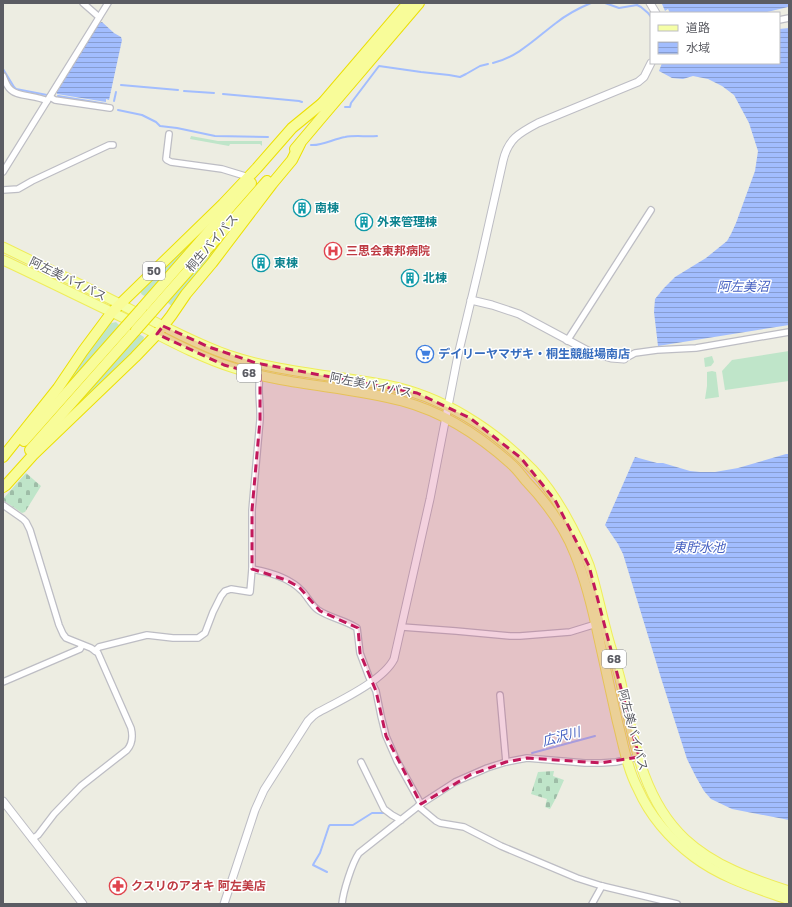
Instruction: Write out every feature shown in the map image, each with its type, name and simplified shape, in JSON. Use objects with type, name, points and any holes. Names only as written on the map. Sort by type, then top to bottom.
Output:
[{"type":"highway","name":"桐生バイパス","points":[[3,481],[136,330],[146,311],[408,3]]},
{"type":"highway","name":"桐生バイパス","points":[[3,466],[126,326],[146,311],[300,144],[322,116],[420,3]]},
{"type":"highway","name":"50","points":[[3,457],[58,388],[87,345],[112,312],[223,204],[292,128],[324,101]]},
{"type":"highway","name":"50","points":[[3,488],[33,455],[105,386],[160,330],[186,294],[292,160],[300,144]]},
{"type":"main road","name":"阿左美バイパス","points":[[3,247],[120,305],[187,349],[224,365],[288,381],[386,397],[417,406],[465,429],[507,461],[536,491],[548,506],[562,527],[575,554],[596,624],[627,760],[644,801],[664,829],[684,849],[701,862],[720,873],[750,886],[789,900]]},
{"type":"main road","name":"阿左美バイパス","points":[[3,260],[112,312],[249,361],[302,372],[387,385],[417,393],[470,418],[508,446],[540,478],[569,523],[583,552],[593,579],[639,757],[648,785],[662,812],[686,840],[720,864],[736,872],[789,891]]},
{"type":"street","points":[[84,3],[99,17]]},
{"type":"street","points":[[3,172],[108,3]]},
{"type":"street","points":[[650,3],[655,12]]},
{"type":"street","points":[[224,904],[254,810],[264,790],[308,721],[317,713],[372,682],[393,663],[430,498],[458,355],[506,150],[523,131],[538,123],[638,82],[644,77],[650,64]]},
{"type":"street","points":[[3,76],[9,88],[14,92],[41,98],[110,108]]},
{"type":"street","points":[[169,134],[167,160],[171,162],[222,169],[241,174],[248,178]]},
{"type":"street","points":[[3,190],[18,189],[53,171],[113,145]]},
{"type":"street","points":[[567,340],[651,210]]},
{"type":"street","points":[[471,300],[508,310],[527,318],[590,352],[611,358],[624,359],[635,353],[696,348],[789,332]]},
{"type":"street","points":[[95,651],[99,647],[147,635],[173,638],[198,638],[205,633],[213,612],[225,591],[231,589],[250,592],[252,569],[252,510],[260,420],[258,385],[260,375]]},
{"type":"street","points":[[3,505],[26,522],[30,530],[63,634],[66,638],[91,648],[98,653],[133,734],[132,744],[127,750],[81,786],[54,814],[38,835],[32,839]]},
{"type":"street","points":[[252,569],[269,573],[292,583],[303,592],[311,604],[320,611],[357,628],[360,653],[376,691],[389,745],[419,805],[432,818],[440,823],[464,826],[501,846],[570,876],[602,886],[673,904]]},
{"type":"street","points":[[402,627],[520,636],[570,632],[596,624]]},
{"type":"street","points":[[3,682],[80,649],[82,645]]},
{"type":"street","points":[[500,695],[506,762]]},
{"type":"street","points":[[342,904],[343,896],[354,862],[359,853],[419,805],[470,775],[506,762],[527,758],[585,763],[616,762],[639,757]]},
{"type":"street","points":[[361,762],[384,809],[401,820]]},
{"type":"street","points":[[3,801],[83,904]]},
{"type":"street","points":[[592,904],[602,886]]},
{"type":"highlighted area","points":[[163,326],[209,347],[256,363],[417,393],[470,418],[521,458],[555,500],[589,566],[639,757],[601,763],[527,758],[506,762],[470,775],[421,804],[386,736],[376,691],[360,653],[358,628],[320,611],[299,587],[286,580],[252,569],[252,510],[260,420],[260,375],[224,365],[157,334]]},
{"type":"green space","points":[[191,136],[218,141],[262,141],[262,146],[260,144],[230,144],[229,146],[190,139]]},
{"type":"green space","points":[[222,209],[146,296],[143,295],[139,290]]},
{"type":"green space","points":[[241,218],[174,308],[167,302]]},
{"type":"green space","points":[[110,322],[116,322],[120,326],[37,419]]},
{"type":"green space","points":[[139,334],[144,337],[143,341],[145,342],[51,434]]},
{"type":"green space","points":[[789,351],[789,381],[725,390],[722,371],[732,360]]},
{"type":"green space","points":[[712,356],[714,362],[711,366],[705,367],[704,358]]},
{"type":"green space","points":[[707,372],[716,372],[719,397],[705,399]]},
{"type":"green space","points":[[26,473],[41,486],[25,512],[22,513],[3,499]]},
{"type":"green space","points":[[554,771],[553,776],[564,780],[550,809],[545,807],[547,799],[531,794],[538,772]]},
{"type":"water","points":[[789,3],[788,7],[767,12],[670,12],[668,9],[665,11],[662,4]]},
{"type":"water","points":[[102,22],[121,37],[122,40],[109,100],[106,99],[106,102],[57,94],[99,23]]},
{"type":"water","name":"阿左美沼","points":[[789,28],[789,325],[658,346],[654,312],[655,299],[675,277],[706,258],[727,241],[736,223],[755,171],[758,151],[749,123],[734,95],[722,86],[708,79],[693,76],[683,79],[672,78],[659,71],[662,64],[780,64],[780,29]]},
{"type":"water","name":"東貯水池","points":[[789,454],[789,820],[732,809],[711,799],[704,791],[687,759],[623,554],[605,525],[635,457],[690,471],[715,472],[738,468]]},
{"type":"waterway","points":[[493,63],[519,52],[564,17],[591,3]]},
{"type":"waterway","points":[[605,3],[619,8],[637,5],[650,16]]},
{"type":"waterway","points":[[345,107],[350,107],[351,103],[379,66],[460,77],[480,66],[488,64]]},
{"type":"waterway","points":[[3,69],[16,89],[47,95]]},
{"type":"waterway","points":[[121,85],[178,90]]},
{"type":"waterway","points":[[184,91],[214,93]]},
{"type":"waterway","points":[[114,101],[116,92]]},
{"type":"waterway","points":[[223,94],[302,102]]},
{"type":"waterway","points":[[58,96],[106,104]]},
{"type":"waterway","points":[[118,110],[142,115],[156,122],[160,126],[215,136],[268,137]]},
{"type":"waterway","points":[[311,145],[349,136],[377,136]]},
{"type":"waterway","name":"広沢川","points":[[532,753],[595,736]]},
{"type":"waterway","points":[[327,872],[313,865],[320,853],[329,826],[353,825],[372,813],[384,813]]},
{"type":"place","name":"南棟","points":[[302,208]]},
{"type":"place","name":"外来管理棟","points":[[364,222]]},
{"type":"place","name":"三思会東邦病院","points":[[333,251]]},
{"type":"place","name":"東棟","points":[[261,263]]},
{"type":"place","name":"北棟","points":[[410,278]]},
{"type":"place","name":"デイリーヤマザキ・桐生競艇場南店","points":[[425,354]]},
{"type":"place","name":"クスリのアオキ 阿左美店","points":[[118,886]]}]
